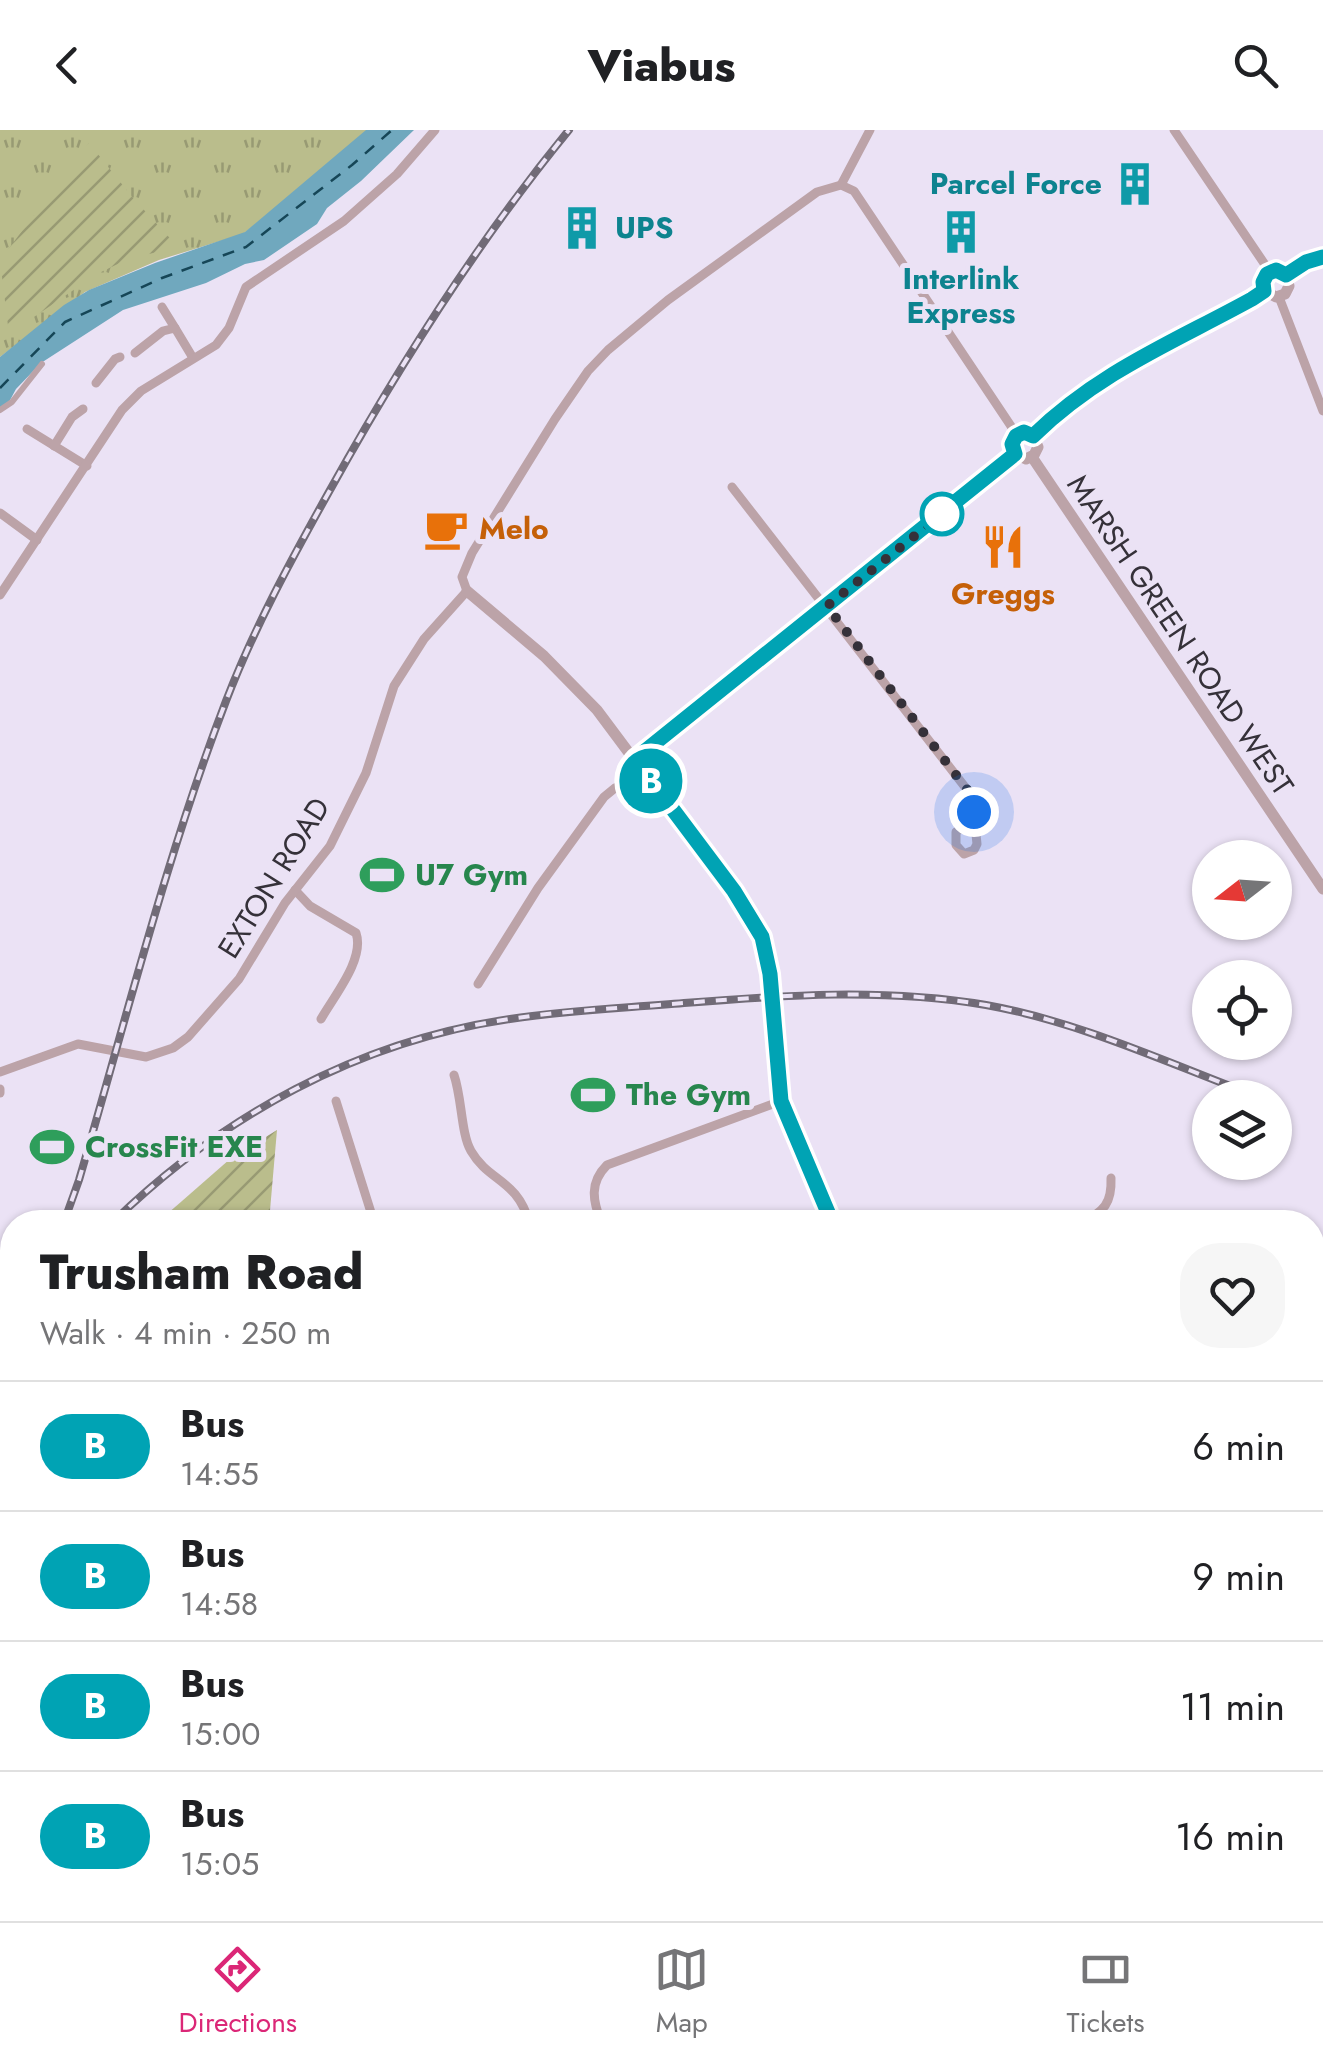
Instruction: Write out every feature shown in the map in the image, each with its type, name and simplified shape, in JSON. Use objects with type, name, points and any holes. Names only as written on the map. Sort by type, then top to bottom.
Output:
[{"type":"street","points":[[0,595],[122,410],[142,391],[216,345],[229,328],[246,287],[344,221],[397,174],[435,130]]},
{"type":"street","points":[[827,1210],[781,1101],[770,974],[762,937],[734,891],[597,710],[544,656],[466,591],[462,577],[472,553],[566,403],[608,350],[768,226],[817,192],[841,184],[870,130]]},
{"type":"street","points":[[1174,130],[1270,272]]},
{"type":"street","points":[[841,184],[854,191],[1017,435]]},
{"type":"street","points":[[1286,275],[1323,257]]},
{"type":"street","points":[[1276,270],[1286,275],[1289,286],[1279,297],[1264,291],[1263,282],[1270,272],[1276,270]]},
{"type":"street","points":[[1033,436],[1050,419],[1138,357],[1264,291]]},
{"type":"street","points":[[1279,297],[1323,411]]},
{"type":"street","points":[[162,307],[192,358]]},
{"type":"street","points":[[135,353],[163,331],[175,328]]},
{"type":"street","points":[[96,383],[120,357]]},
{"type":"street","points":[[0,410],[12,402],[42,364]]},
{"type":"street","points":[[54,446],[72,417],[83,409]]},
{"type":"street","points":[[27,429],[87,466]]},
{"type":"street","points":[[1024,432],[1033,436],[1038,447],[1032,457],[1015,454],[1012,444],[1017,435],[1024,432]]},
{"type":"street","points":[[635,759],[1015,454]]},
{"type":"street","name":"MARSH GREEN ROAD WEST","points":[[1032,457],[1323,889]]},
{"type":"street","points":[[732,487],[972,796],[974,812]]},
{"type":"street","points":[[0,513],[38,540]]},
{"type":"street","name":"EXTON ROAD","points":[[0,1072],[78,1044],[146,1057],[173,1048],[215,1009],[240,979],[296,890],[330,846],[376,747],[394,686],[424,639],[466,591]]},
{"type":"street","points":[[478,984],[538,888],[604,797],[615,788],[647,776]]},
{"type":"street","points":[[296,890],[310,906],[356,933],[359,940],[356,956],[321,1019]]},
{"type":"street","points":[[454,1075],[462,1097],[470,1150],[511,1186],[523,1210]]},
{"type":"street","points":[[596,1210],[593,1191],[606,1165],[781,1101]]},
{"type":"street","points":[[336,1102],[370,1210]]},
{"type":"street","points":[[1103,1210],[1109,1202],[1111,1178]]},
{"type":"green space","points":[[0,130],[375,130],[243,234],[159,260],[85,292],[0,357]]},
{"type":"green space","points":[[89,143],[178,247],[128,259],[97,274],[9,334],[0,260]]},
{"type":"green space","points":[[277,1130],[270,1210],[172,1210],[230,1159]]},
{"type":"water","points":[[366,130],[414,130],[327,208],[317,224],[264,260],[123,310],[41,363],[0,408],[0,357],[64,305],[89,290],[155,263],[245,232]]},
{"type":"ferry route","points":[[0,388],[65,322],[162,278],[246,247],[392,130]]},
{"type":"railway","points":[[68,1210],[184,819],[249,647],[316,516],[412,350],[503,215],[569,130]]},
{"type":"railway","points":[[126,1210],[200,1149],[295,1089],[399,1045],[531,1016],[797,996],[910,996],[986,1005],[1048,1020],[1214,1080]]},
{"type":"bus line","name":"B","points":[[827,1210],[781,1101],[770,974],[762,937],[734,891],[635,759],[1015,454],[1012,444],[1016,436],[1024,432],[1033,436],[1050,419],[1148,351],[1252,299],[1264,291],[1264,278],[1270,272],[1276,270],[1286,275],[1323,257]]},
{"type":"place","name":"Parcel Force","points":[[1135,184]]},
{"type":"place","name":"UPS","points":[[582,228]]},
{"type":"place","name":"Interlink Express","points":[[961,232]]},
{"type":"place","name":"Melo","points":[[446,529]]},
{"type":"place","name":"Greggs","points":[[1003,547]]},
{"type":"place","name":"U7 Gym","points":[[382,875]]},
{"type":"place","name":"The Gym","points":[[593,1095]]},
{"type":"place","name":"CrossFit EXE","points":[[52,1147]]},
{"type":"route","points":[[942,514],[827,606],[972,796],[974,812]]}]
